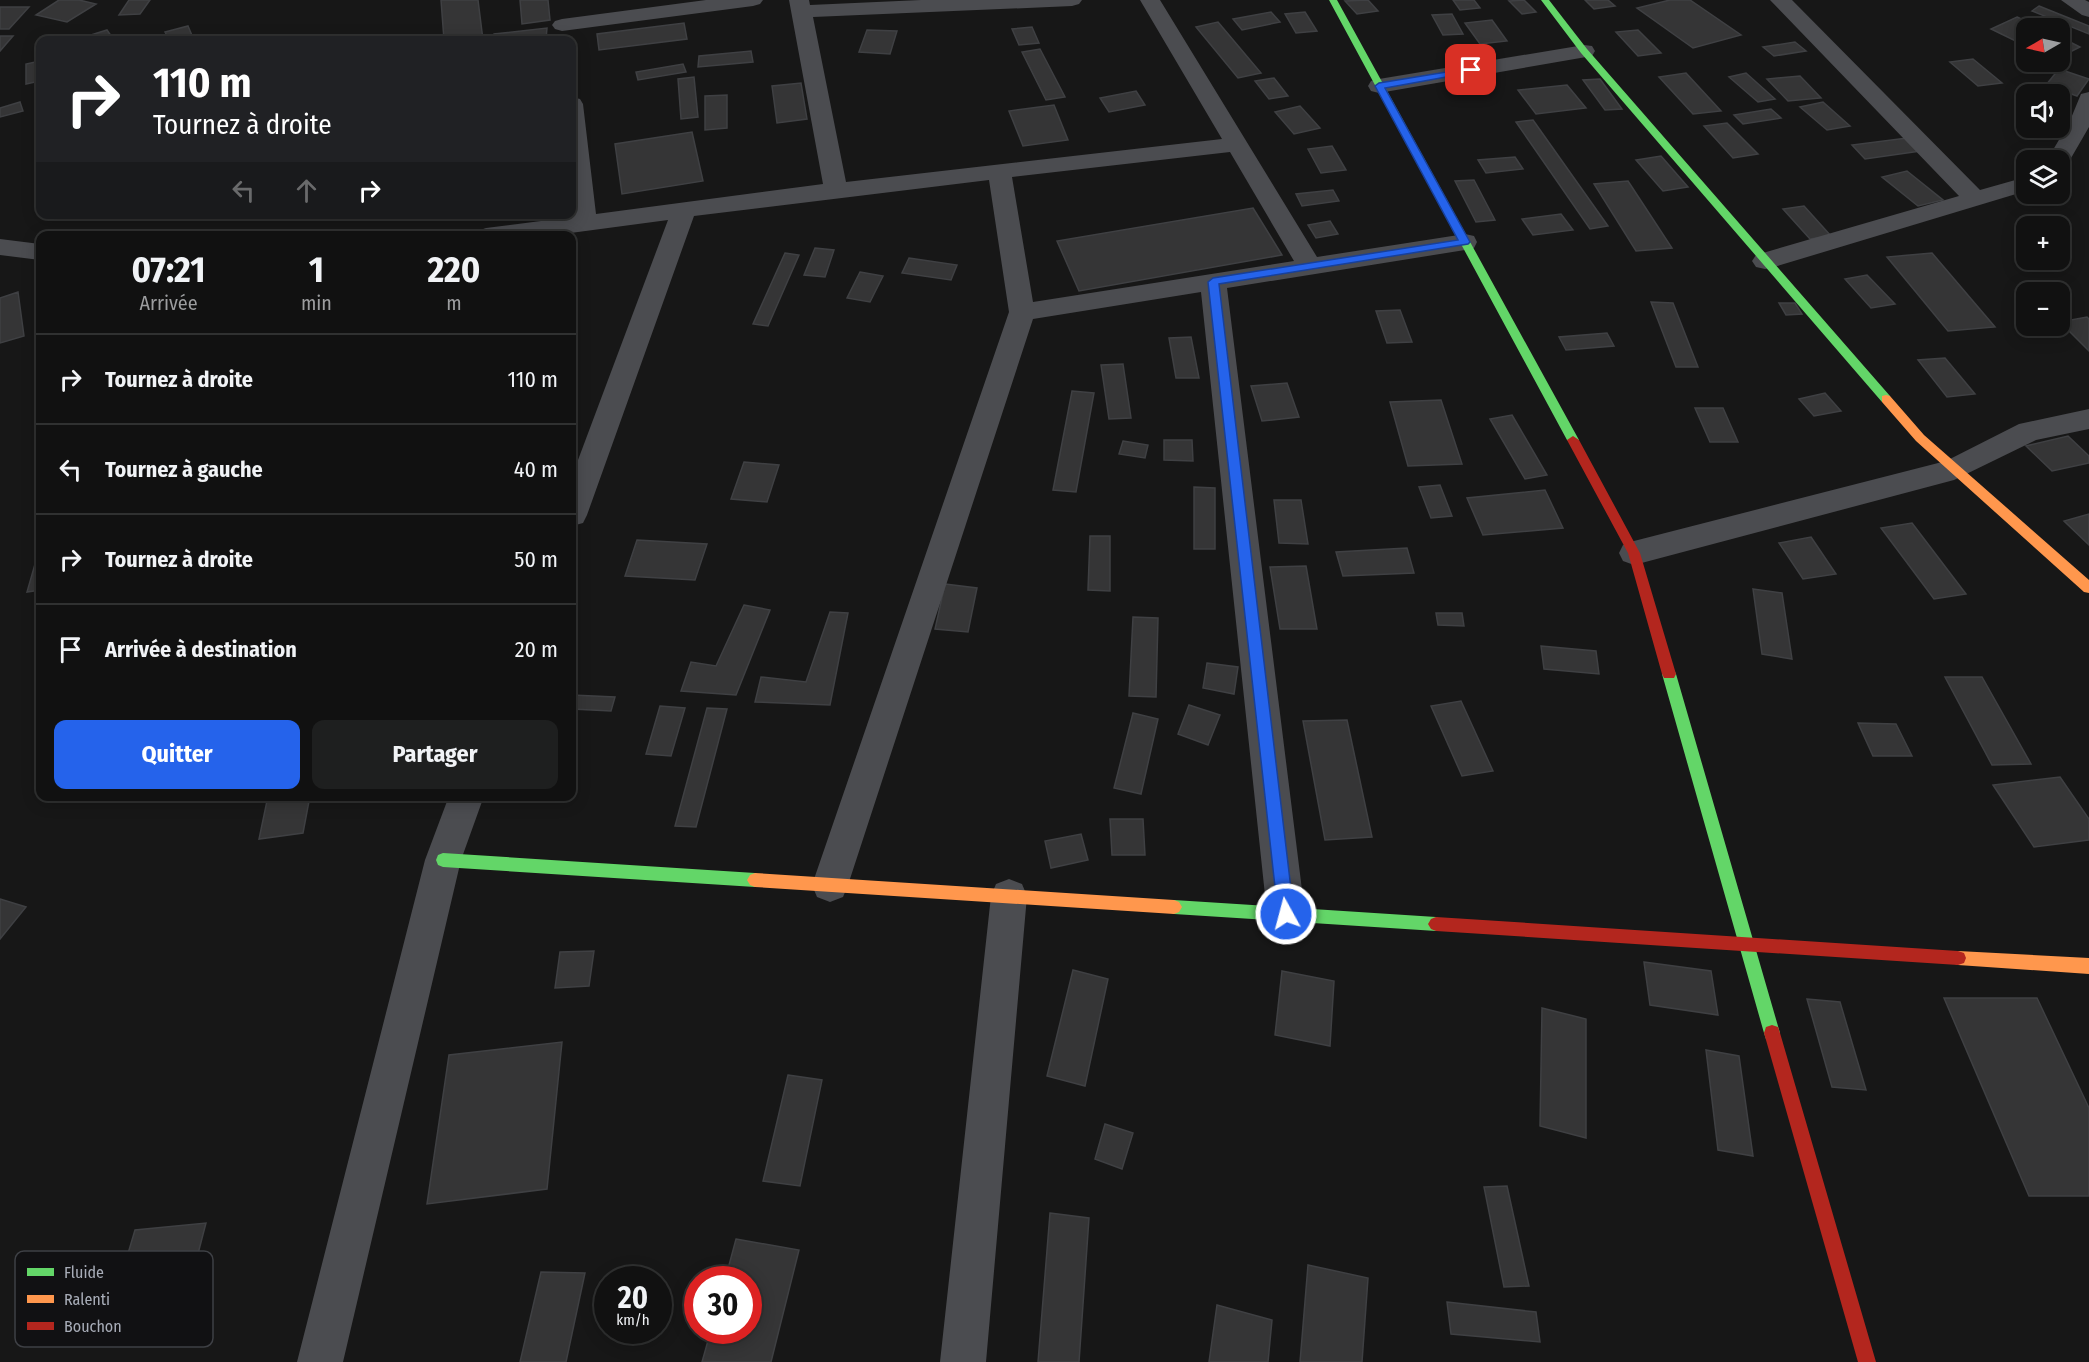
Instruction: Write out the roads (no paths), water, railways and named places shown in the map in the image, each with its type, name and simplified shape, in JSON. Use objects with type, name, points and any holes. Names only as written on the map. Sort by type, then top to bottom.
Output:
[{"type":"street","points":[[562,24],[753,0]]},
{"type":"street","points":[[836,190],[801,6],[1072,0]]},
{"type":"street","points":[[1150,0],[1310,266]]},
{"type":"street","points":[[1333,0],[1634,553],[1867,1362]]},
{"type":"street","points":[[1545,0],[1584,51],[1920,438],[2089,588]]},
{"type":"street","points":[[1780,0],[1976,199]]},
{"type":"street","points":[[2071,0],[2089,11]]},
{"type":"street","points":[[1379,86],[1584,51]]},
{"type":"street","points":[[2065,150],[2080,123],[2089,99]]},
{"type":"street","points":[[576,140],[585,221]]},
{"type":"street","points":[[519,231],[836,190],[1236,144]]},
{"type":"street","points":[[830,885],[1023,312],[999,171]]},
{"type":"street","points":[[1765,261],[2016,187]]},
{"type":"street","points":[[576,504],[684,209]]},
{"type":"street","points":[[1023,312],[1465,242]]},
{"type":"street","points":[[0,247],[36,252]]},
{"type":"street","points":[[1213,282],[1286,914]]},
{"type":"street","points":[[1634,553],[1954,469],[2029,431],[2089,419]]},
{"type":"street","points":[[320,1362],[443,860],[465,801]]},
{"type":"street","points":[[443,860],[2089,966]]},
{"type":"street","points":[[963,1362],[1009,896]]}]
